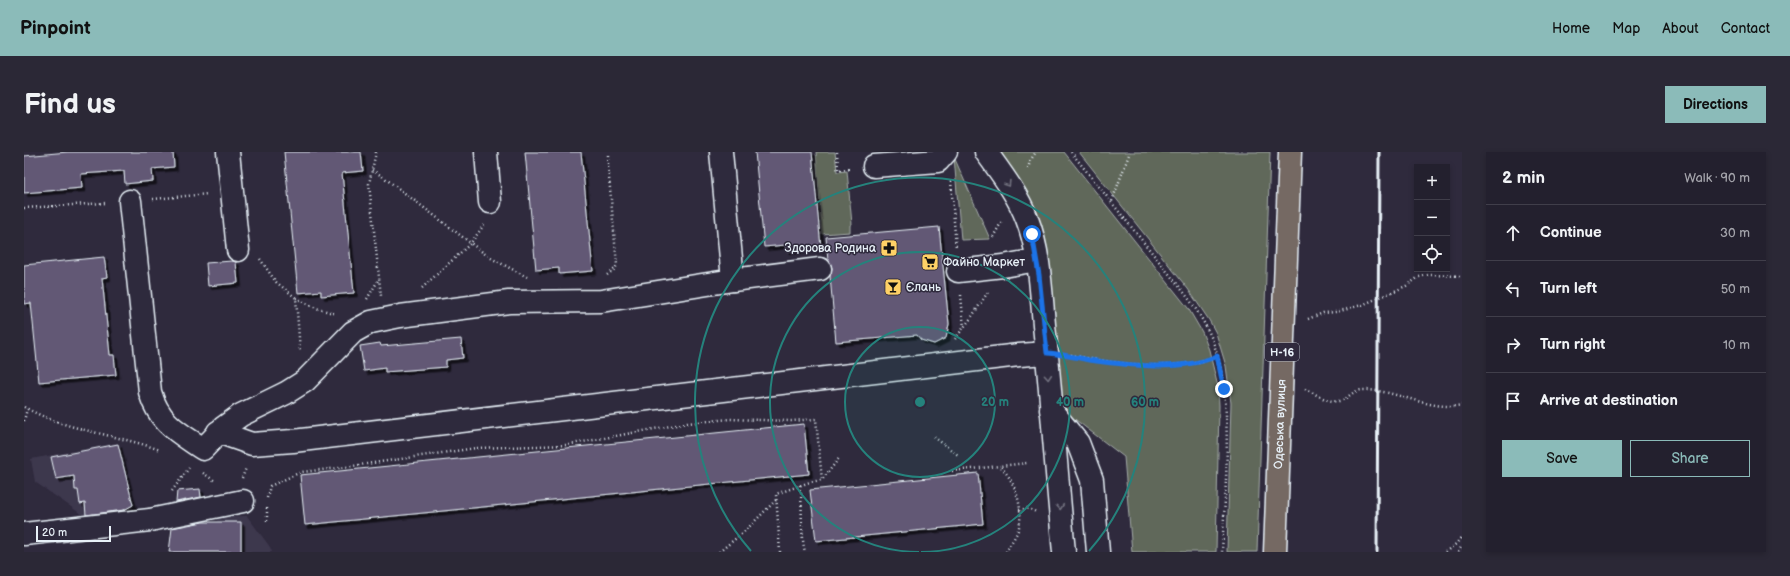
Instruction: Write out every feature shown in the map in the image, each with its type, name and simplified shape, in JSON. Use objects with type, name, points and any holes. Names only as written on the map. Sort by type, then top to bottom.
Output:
[{"type":"main road","name":"Одеська вулиця","points":[[1275,552],[1290,152]]},
{"type":"street","points":[[228,152],[249,253]]},
{"type":"street","points":[[486,152],[490,202]]},
{"type":"street","points":[[721,152],[733,280]]},
{"type":"street","points":[[874,166],[938,161],[946,152]]},
{"type":"street","points":[[986,152],[1004,178],[1025,214],[1032,234],[1037,260],[1047,353],[1064,552]]},
{"type":"street","points":[[130,201],[150,392],[155,405],[166,423],[197,457],[218,432],[249,409],[286,393],[304,381],[358,328],[380,320],[509,302],[597,301],[733,280],[820,269]]},
{"type":"street","points":[[958,271],[1003,266],[1037,260]]},
{"type":"street","points":[[218,432],[252,444],[300,440],[1019,355],[1047,353]]},
{"type":"street","points":[[1051,410],[1078,443],[1092,480],[1098,552]]},
{"type":"street","points":[[24,534],[150,520],[238,497]]},
{"type":"path","points":[[376,152],[369,184],[379,278]]},
{"type":"path","points":[[608,152],[617,260]]},
{"type":"path","points":[[1071,152],[1191,302],[1208,330],[1217,356],[1224,389],[1226,463],[1222,552]]},
{"type":"path","points":[[1112,202],[1130,152]]},
{"type":"path","points":[[372,170],[382,176],[470,244],[497,262],[532,279]]},
{"type":"path","points":[[950,174],[964,328]]},
{"type":"path","points":[[400,316],[408,300],[470,244],[487,222],[490,213],[490,202]]},
{"type":"path","points":[[249,253],[276,282],[296,298],[316,308],[337,315]]},
{"type":"path","points":[[934,366],[976,311],[1003,266]]},
{"type":"path","points":[[1284,320],[1308,319],[1322,312],[1336,312],[1358,307],[1401,288],[1423,275],[1462,276]]},
{"type":"path","points":[[296,298],[301,363],[304,381]]},
{"type":"path","points":[[1047,353],[1099,361],[1156,365],[1195,364],[1217,356]]},
{"type":"path","points":[[1281,382],[1314,393],[1328,400],[1339,401],[1354,391],[1367,390],[1395,393],[1428,404],[1450,407],[1462,405]]},
{"type":"path","points":[[24,420],[26,408],[51,421],[143,444],[161,450]]},
{"type":"path","points":[[267,521],[267,500],[270,486],[301,472],[339,468],[476,448],[566,445],[674,425],[730,419],[790,421],[816,419],[822,480]]},
{"type":"path","points":[[934,437],[958,455]]},
{"type":"path","points":[[150,520],[197,457],[238,497],[256,444]]},
{"type":"path","points":[[780,552],[776,494],[800,485],[822,480],[840,457]]},
{"type":"path","points":[[952,471],[1027,463]]},
{"type":"path","points":[[1000,466],[1007,472],[1016,491],[1019,510],[1019,527],[1006,552]]},
{"type":"path","points":[[800,485],[803,516],[801,532],[805,552]]},
{"type":"path","points":[[719,552],[745,531],[776,500]]},
{"type":"path","points":[[1019,510],[1028,508]]},
{"type":"path","points":[[1445,552],[1456,544],[1462,536]]},
{"type":"path","points":[[1458,552],[1462,546]]},
{"type":"shaded area","points":[[117,443],[129,516],[87,518],[35,482],[31,459]]},
{"type":"shaded area","points":[[247,516],[270,547],[272,552],[220,552],[217,517]]},
{"type":"green space","points":[[816,152],[835,152],[837,172],[847,171],[852,224],[850,225],[850,232],[822,234]]},
{"type":"green space","points":[[999,152],[1064,152],[1188,308],[1202,332],[1209,350],[1218,387],[1219,406],[1216,552],[1132,552],[1124,457],[1063,410],[1055,322]]},
{"type":"green space","points":[[1079,152],[1270,152],[1257,552],[1227,552],[1231,403],[1226,366],[1216,333],[1188,289]]},
{"type":"green space","points":[[954,157],[990,239],[961,240]]},
{"type":"building","points":[[68,152],[173,152],[174,167],[152,169],[153,181],[125,184],[124,171],[81,174],[82,188],[24,193],[24,156]]},
{"type":"building","points":[[284,152],[361,152],[363,171],[342,173],[354,293],[321,296],[321,291],[298,293]]},
{"type":"building","points":[[525,152],[581,152],[593,271],[559,274],[559,268],[536,270]]},
{"type":"building","points":[[755,152],[812,152],[821,248],[787,251],[786,245],[764,247]]},
{"type":"building","points":[[939,227],[949,324],[946,338],[934,344],[921,340],[917,335],[836,342],[830,276],[832,268],[828,260],[826,237]]},
{"type":"building","points":[[104,257],[107,277],[102,278],[110,355],[114,355],[116,375],[39,382],[31,303],[24,304],[24,265]]},
{"type":"building","points":[[236,262],[238,283],[208,286],[206,263]]},
{"type":"building","points":[[461,339],[463,358],[446,360],[446,367],[385,372],[385,368],[364,371],[360,346],[380,343],[381,346]]},
{"type":"building","points":[[804,424],[809,474],[305,525],[300,475]]},
{"type":"building","points":[[118,444],[133,505],[124,510],[86,515],[85,503],[80,504],[78,490],[75,490],[74,476],[56,479],[51,457]]},
{"type":"building","points":[[978,473],[983,524],[816,541],[810,490]]},
{"type":"building","points":[[200,489],[201,497],[176,502],[177,491]]},
{"type":"building","points":[[203,522],[241,522],[241,552],[169,552],[172,528]]},
{"type":"railway","points":[[1377,552],[1379,152]]},
{"type":"place","name":"Здорова Родина","points":[[889,248]]},
{"type":"place","name":"Файно Маркет","points":[[930,262]]},
{"type":"place","name":"Єлань","points":[[893,287]]},
{"type":"route","points":[[1032,234],[1039,275],[1047,353],[1099,361],[1156,365],[1195,364],[1217,356],[1224,389]]}]
